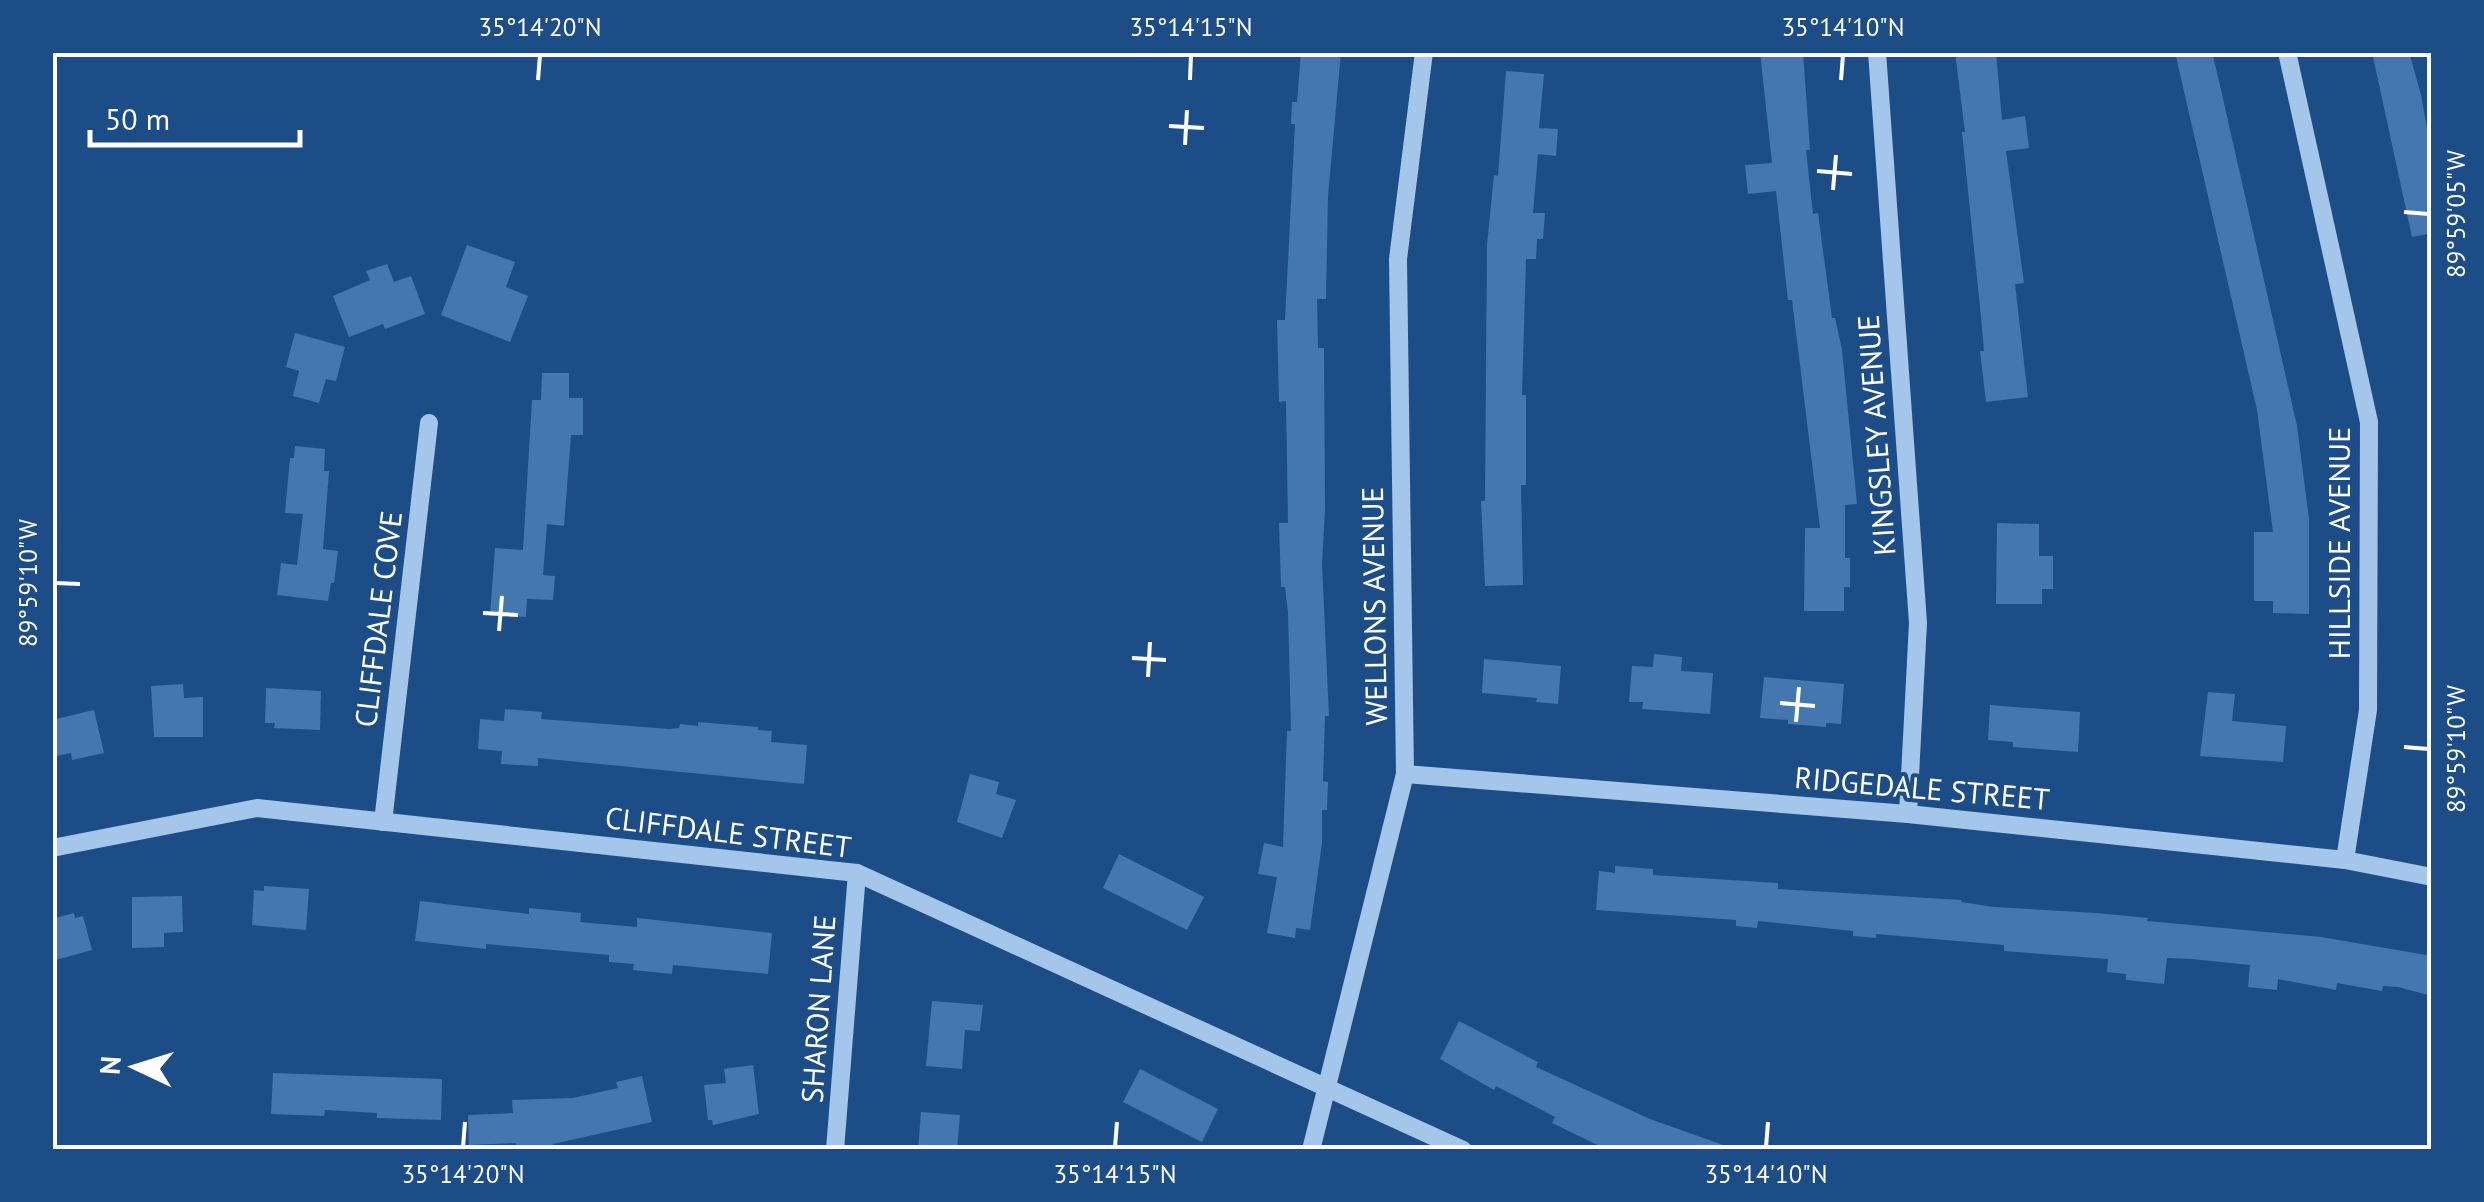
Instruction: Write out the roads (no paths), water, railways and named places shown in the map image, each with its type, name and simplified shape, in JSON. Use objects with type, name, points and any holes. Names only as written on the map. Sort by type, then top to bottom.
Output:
[{"type":"street","name":"WELLONS AVENUE","points":[[1311,1150],[1405,774],[1398,258],[1424,52]]},
{"type":"street","name":"KINGSLEY AVENUE","points":[[1878,52],[1918,623],[1908,814]]},
{"type":"street","name":"HILLSIDE AVENUE","points":[[2286,52],[2370,422],[2368,710],[2345,860]]},
{"type":"street","name":"CLIFFDALE COVE","points":[[383,822],[429,423]]},
{"type":"street","name":"RIDGEDALE STREET","points":[[1405,774],[1908,814],[2345,860],[2432,876]]},
{"type":"street","name":"CLIFFDALE STREET","points":[[52,848],[257,808],[857,873],[1464,1150]]},
{"type":"street","name":"SHARON LANE","points":[[836,1150],[857,873]]}]
